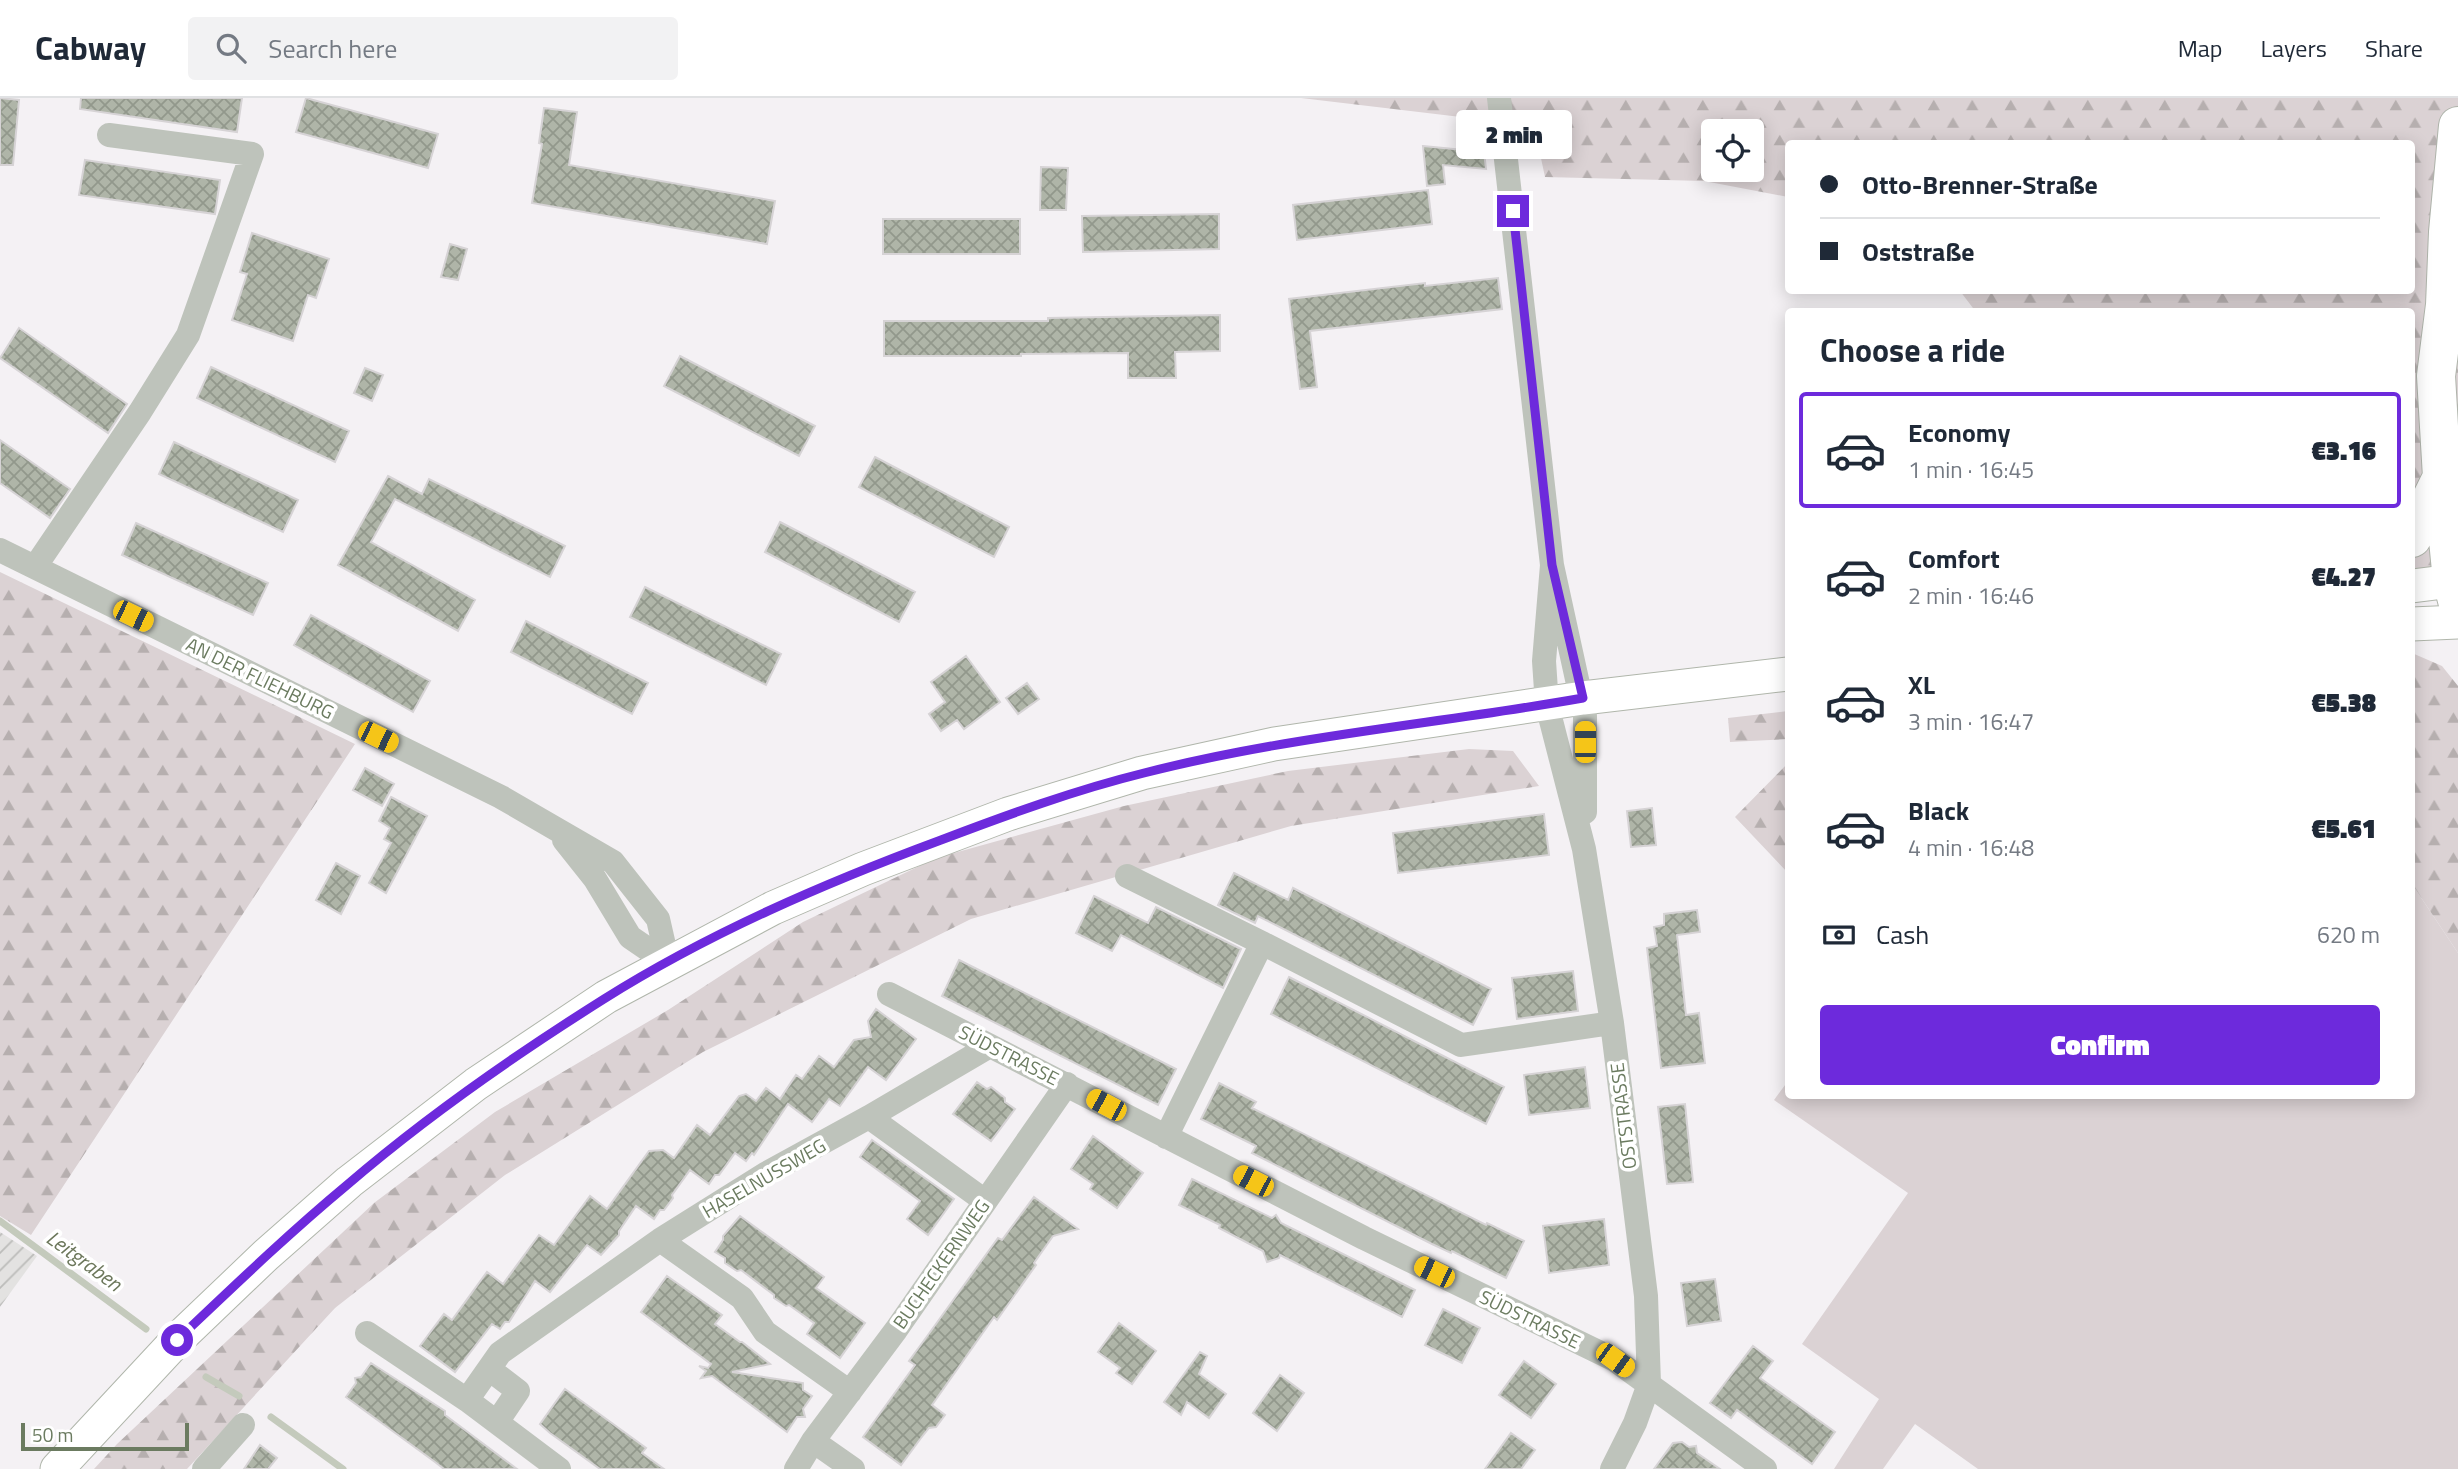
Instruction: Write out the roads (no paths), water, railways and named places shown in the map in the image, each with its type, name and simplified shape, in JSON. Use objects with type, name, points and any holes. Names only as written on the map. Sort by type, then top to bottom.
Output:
[{"type":"main road","points":[[2415,586],[2456,590],[2442,477],[2436,376],[2445,305],[2456,141]]},
{"type":"main road","points":[[2445,305],[2458,418]]},
{"type":"main road","points":[[2415,532],[2442,477]]},
{"type":"main road","points":[[2415,624],[2458,622]]},
{"type":"main road","points":[[57,1469],[187,1331],[266,1255],[349,1182],[476,1084],[606,998],[773,908],[863,869],[1009,814],[1142,773],[1274,744],[1583,698],[1785,674]]},
{"type":"street","name":"OSTSTRASSE","points":[[1500,98],[1552,565],[1583,698],[1584,849]]},
{"type":"street","points":[[35,567],[140,412],[188,335],[252,154],[109,135]]},
{"type":"street","name":"AN DER FLIEHBURG","points":[[0,550],[501,797],[613,862],[658,919],[668,963]]},
{"type":"street","name":"OSTSTRASSE","points":[[1552,565],[1544,661],[1547,705],[1584,849],[1612,1023],[1646,1296],[1649,1384]]},
{"type":"street","points":[[1126,876],[1461,1045],[1612,1023]]},
{"type":"street","points":[[1166,1137],[1262,943]]},
{"type":"street","name":"SÜDSTRASSE","points":[[889,994],[1364,1238],[1615,1360],[1765,1469]]},
{"type":"street","name":"HASELNUSSWEG","points":[[467,1400],[500,1353],[660,1240],[767,1174],[990,1046]]},
{"type":"street","name":"BUCHECKERNWEG","points":[[796,1469],[813,1441],[1066,1084]]},
{"type":"street","points":[[869,1117],[985,1201]]},
{"type":"street","points":[[660,1240],[743,1298],[765,1332],[850,1392]]},
{"type":"street","points":[[367,1333],[467,1400],[559,1469]]},
{"type":"street","points":[[489,1369],[518,1391],[497,1422]]},
{"type":"street","points":[[1612,1469],[1635,1423],[1649,1384]]},
{"type":"street","points":[[204,1469],[243,1425]]},
{"type":"street","points":[[813,1441],[853,1469]]},
{"type":"waterway","name":"Leitgraben","points":[[0,1221],[146,1329]]},
{"type":"waterway","name":"Leitgraben","points":[[206,1377],[239,1396]]},
{"type":"waterway","name":"Leitgraben","points":[[271,1417],[343,1469]]}]
